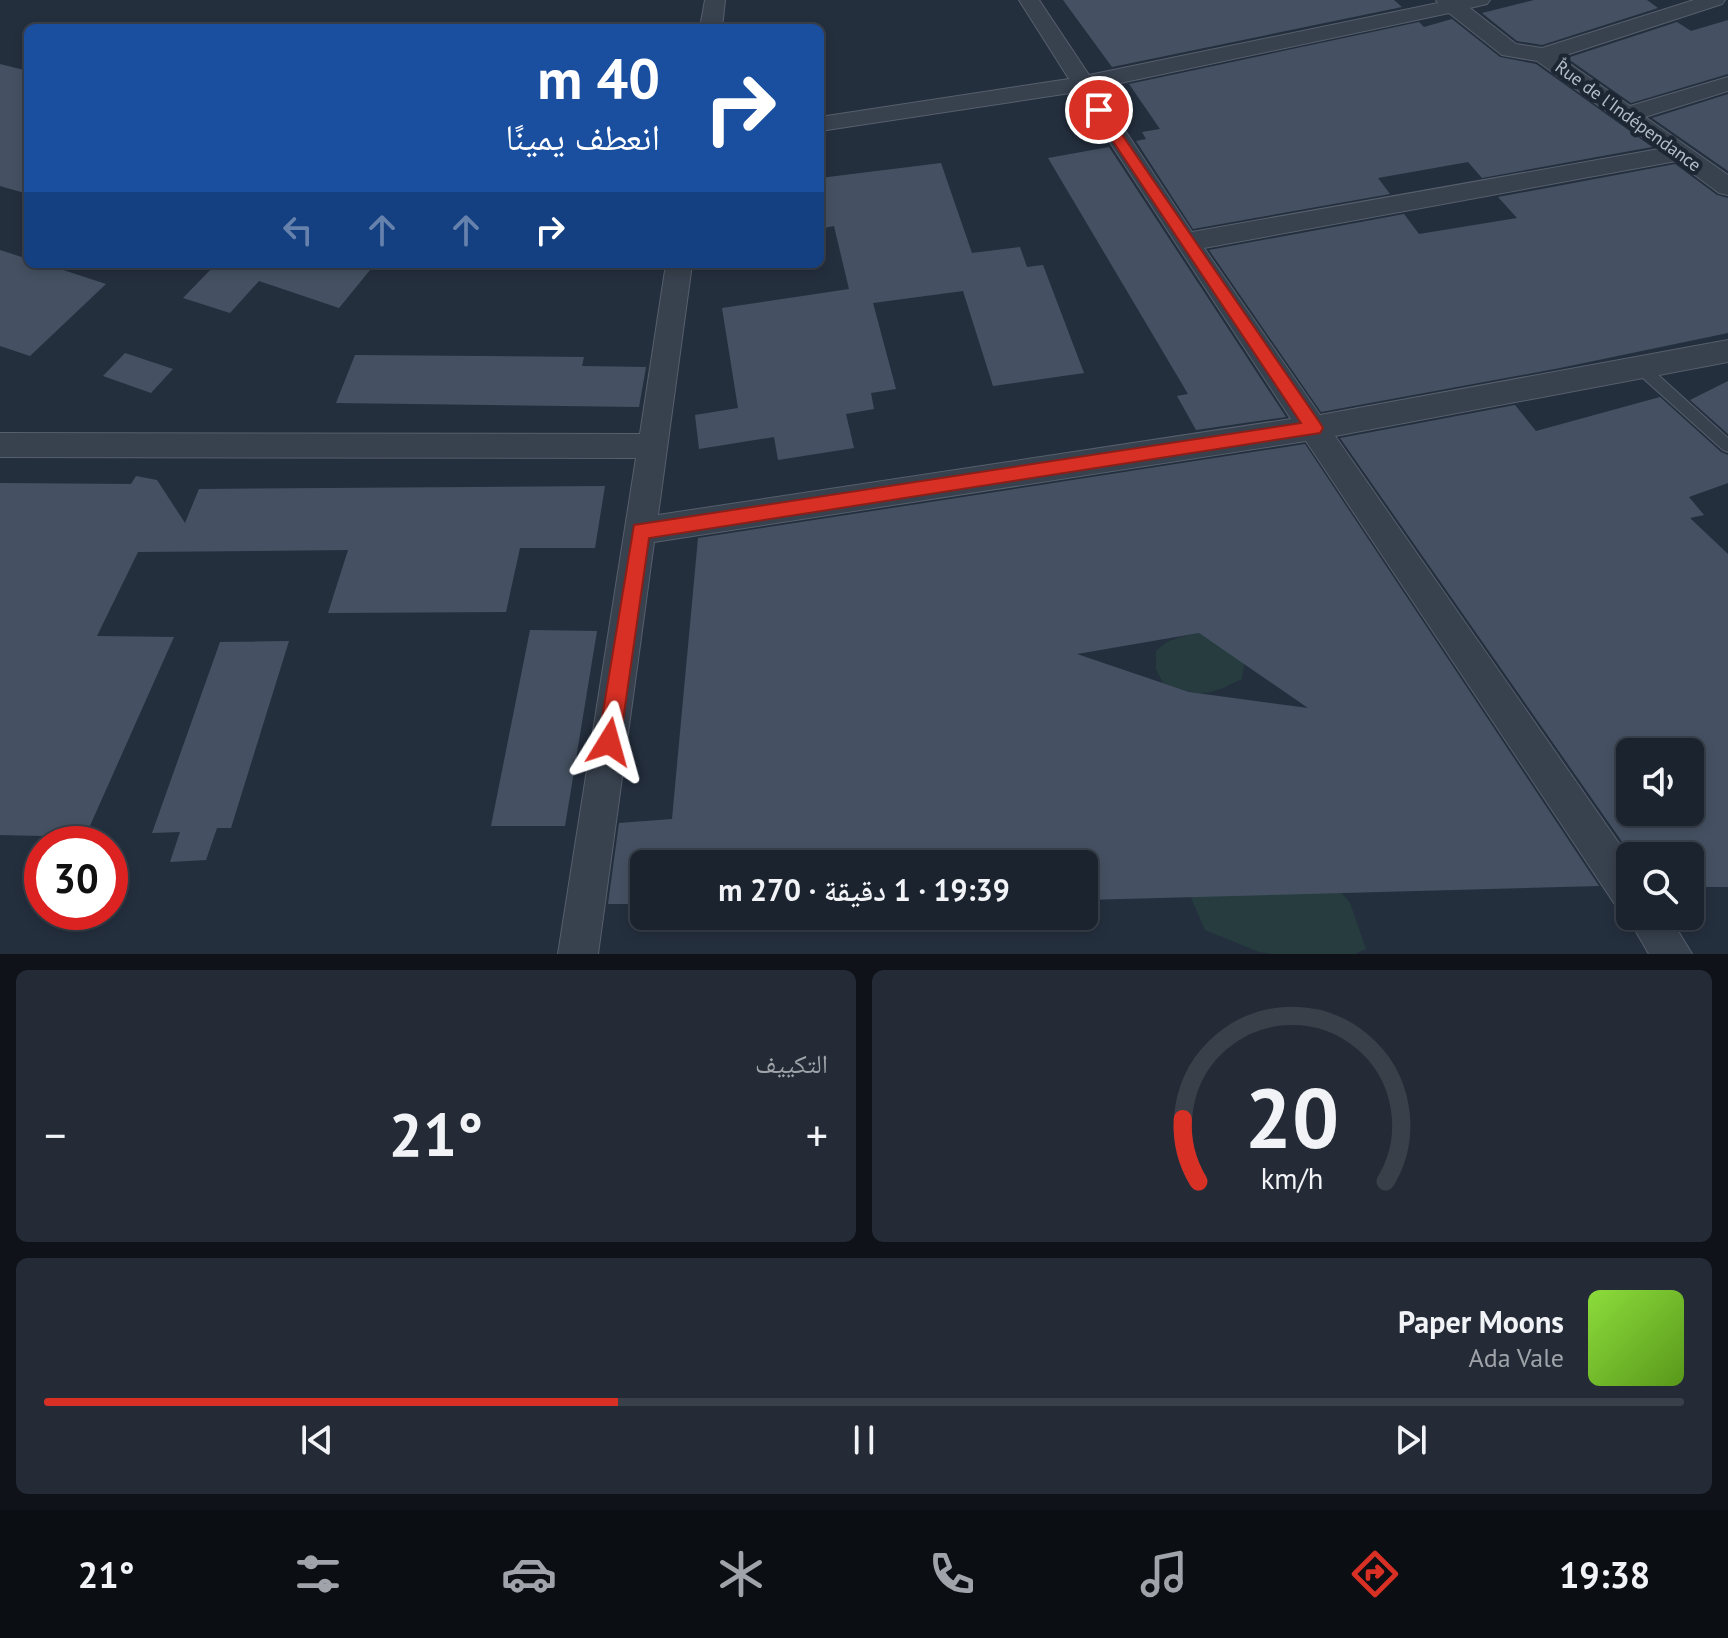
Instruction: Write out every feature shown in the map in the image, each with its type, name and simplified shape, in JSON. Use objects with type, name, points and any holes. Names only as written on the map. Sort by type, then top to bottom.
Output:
[{"type":"street","points":[[712,24],[715,0]]},
{"type":"street","points":[[1029,0],[1186,242],[1616,871]]},
{"type":"street","points":[[824,123],[1081,84],[1480,0]]},
{"type":"street","points":[[1543,55],[1715,0]]},
{"type":"street","name":"ٌRue de l'Indépendance","points":[[1451,4],[1510,50],[1543,55],[1728,187]]},
{"type":"street","points":[[1627,115],[1725,89]]},
{"type":"street","points":[[1186,242],[1679,153]]},
{"type":"street","points":[[578,954],[678,268]]},
{"type":"street","points":[[640,531],[1314,428],[1728,351]]},
{"type":"street","points":[[0,445],[653,446]]},
{"type":"street","points":[[1656,930],[1672,954]]},
{"type":"lane","points":[[1640,367],[1728,446]]},
{"type":"green space","points":[[1199,633],[1212,642],[1239,643],[1245,659],[1242,679],[1203,693],[1163,683],[1156,669],[1156,651],[1170,641]]},
{"type":"green space","points":[[1307,851],[1350,903],[1366,949],[1355,954],[1272,954],[1259,952],[1205,930],[1191,898],[1195,876]]},
{"type":"building","points":[[1063,0],[1394,0],[1402,7],[1112,67]]},
{"type":"building","points":[[1534,0],[1647,0],[1658,8],[1542,45],[1517,41],[1482,13]]},
{"type":"building","points":[[1452,19],[1500,57],[1536,64],[1652,147],[1482,178],[1468,162],[1378,178],[1390,194],[1193,229],[1136,141],[1146,139],[1142,132],[1160,129],[1129,84],[1419,22],[1424,27]]},
{"type":"building","points":[[1728,20],[1728,74],[1631,103],[1567,58],[1677,22],[1691,31]]},
{"type":"building","points":[[0,64],[24,70],[24,193],[0,186]]},
{"type":"building","points":[[1728,94],[1728,171],[1652,118]]},
{"type":"building","points":[[1109,147],[1286,417],[1196,430],[1177,396],[1188,394],[1048,158]]},
{"type":"building","points":[[941,163],[972,253],[1020,247],[1027,267],[1043,265],[1084,373],[993,386],[963,291],[873,303],[896,389],[871,393],[874,409],[846,414],[854,448],[778,460],[774,437],[699,449],[695,415],[738,408],[722,308],[849,289],[834,226],[824,228],[824,178]]},
{"type":"building","points":[[1675,164],[1717,195],[1728,198],[1728,333],[1560,368],[1321,412],[1209,250],[1404,214],[1419,234],[1517,218],[1498,197]]},
{"type":"building","points":[[0,250],[24,258],[24,268],[57,268],[106,284],[30,356],[0,346]]},
{"type":"building","points":[[212,268],[372,268],[339,308],[259,281],[230,313],[183,298]]},
{"type":"building","points":[[125,353],[173,369],[151,393],[103,376]]},
{"type":"building","points":[[355,355],[584,357],[582,366],[646,367],[639,407],[336,403]]},
{"type":"building","points":[[1728,381],[1728,434],[1690,400]]},
{"type":"building","points":[[1660,397],[1728,455],[1728,483],[1689,497],[1704,515],[1690,518],[1728,554],[1728,887],[1704,887],[1704,842],[1622,842],[1340,438],[1515,405],[1536,431]]},
{"type":"building","points":[[1305,444],[1599,886],[1098,900],[1098,850],[630,850],[630,904],[608,904],[619,823],[672,819],[698,538]],"holes":[[[1199,633],[1308,708],[1189,692],[1077,654]]]},
{"type":"building","points":[[136,476],[157,480],[185,523],[199,489],[605,486],[595,548],[520,548],[506,612],[328,613],[348,550],[138,552],[97,636],[174,637],[90,826],[24,826],[24,836],[0,835],[0,483],[131,484]]},
{"type":"building","points":[[530,630],[597,631],[565,826],[491,826]]},
{"type":"building","points":[[289,641],[231,828],[217,828],[206,860],[170,862],[180,832],[152,833],[220,642]]},
{"type":"route","points":[[609,742],[640,531],[1314,428],[1099,110]]}]
